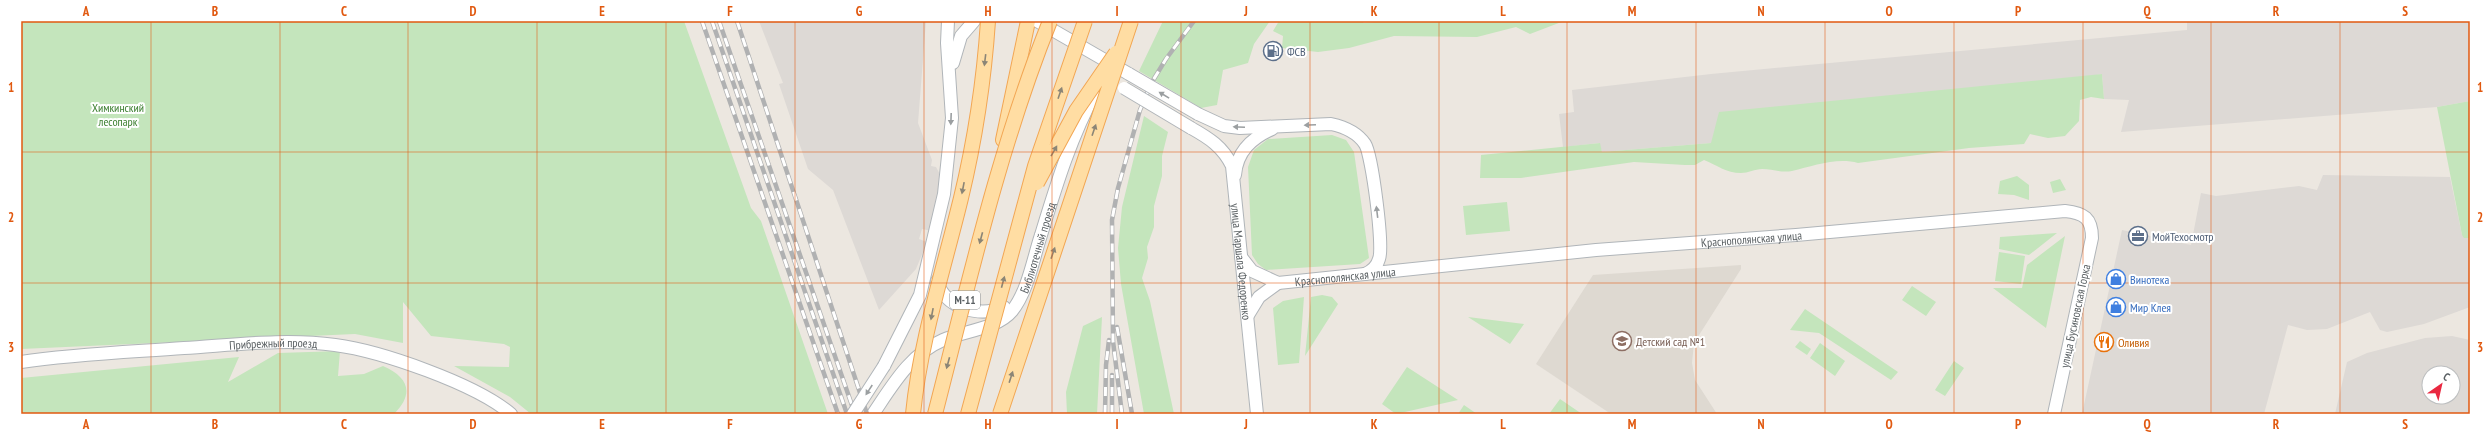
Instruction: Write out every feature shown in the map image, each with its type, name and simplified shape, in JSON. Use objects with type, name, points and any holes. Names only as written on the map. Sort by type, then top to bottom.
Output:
[{"type":"main road","points":[[912,414],[933,306],[961,196],[980,100],[988,21]]},
{"type":"main road","points":[[995,186],[1028,21]]},
{"type":"main road","points":[[995,186],[1029,76],[1050,21]]},
{"type":"main road","points":[[1019,224],[1035,166],[1085,21]]},
{"type":"main road","points":[[1000,414],[1132,21]]},
{"type":"main road","points":[[1019,224],[1040,176],[1076,111],[1110,61],[1141,21]]},
{"type":"main road","name":"М-11","points":[[935,414],[995,186]]},
{"type":"main road","name":"М-11","points":[[968,414],[1019,224]]},
{"type":"street","points":[[853,414],[884,366],[920,295],[938,227],[944,194],[952,118],[949,80],[948,21]]},
{"type":"street","points":[[949,80],[956,47],[961,36],[974,21]]},
{"type":"street","points":[[1037,21],[1198,114],[1224,126],[1240,128],[1332,124],[1344,127],[1355,133],[1365,145],[1370,161],[1381,250],[1375,267],[1365,274]]},
{"type":"street","name":"Библиотечный проезд","points":[[874,414],[900,375],[920,354],[942,341],[1004,318],[1011,312],[1021,294],[1064,161],[1093,96],[1132,21]]},
{"type":"street","name":"улица Маршала Федоренко","points":[[1093,96],[1107,86],[1124,88],[1191,128],[1217,145],[1226,154],[1232,166],[1235,180],[1241,257],[1257,414]]},
{"type":"street","points":[[1235,180],[1238,162],[1247,144],[1260,134],[1278,126]]},
{"type":"street","name":"Краснополянская улица","points":[[1278,282],[1596,250],[2066,211],[2080,213],[2088,218]]},
{"type":"street","name":"улица Бусиновская Горка","points":[[2054,414],[2092,238],[2091,224],[2088,218]]},
{"type":"street","points":[[938,227],[936,276],[939,288],[946,298],[969,310],[984,312],[996,311],[1007,306],[1021,294]]},
{"type":"street","name":"Краснополянская улица","points":[[1381,250],[1386,260],[1394,266],[1400,268],[1412,268]]},
{"type":"street","points":[[1241,257],[1252,271],[1278,282]]},
{"type":"street","points":[[1247,316],[1259,296],[1278,282]]},
{"type":"street","name":"Прибрежный проезд","points":[[21,362],[238,344],[335,345],[382,356],[446,379],[483,396],[511,414]]},
{"type":"shaded area","points":[[759,21],[926,21],[918,123],[932,160],[931,166],[936,167],[942,178],[932,231],[922,229],[919,239],[927,242],[916,269],[879,310],[833,190],[808,169],[779,84],[783,83]]},
{"type":"shaded area","points":[[2187,21],[2470,21],[2470,101],[2437,107],[2121,132],[2129,100],[2104,99],[2102,74],[1711,143],[1602,152],[1599,143],[1563,147],[1559,114],[1574,112],[1572,90],[1711,74],[2187,30]]},
{"type":"shaded area","points":[[2323,175],[2450,177],[2462,235],[2470,238],[2470,307],[2424,324],[2387,332],[2380,330],[2370,312],[2327,329],[2307,330],[2288,325],[2264,414],[2082,414],[2122,230],[2191,245],[2201,193],[2216,196],[2299,186],[2317,190]]},
{"type":"shaded area","name":"Детский сад №1","points":[[1741,265],[1741,269],[1694,343],[1692,363],[1695,380],[1717,414],[1611,414],[1536,364],[1593,275]]},
{"type":"shaded area","points":[[2452,336],[2470,340],[2470,414],[2335,414],[2347,362],[2367,353],[2425,338]]},
{"type":"green space","name":"Химкинский лесопарк","points":[[21,21],[684,21],[751,208],[761,221],[828,414],[531,414],[510,397],[454,366],[509,367],[510,347],[504,344],[431,336],[403,302],[403,343],[355,334],[21,349]]},
{"type":"green space","points":[[1163,21],[1270,21],[1254,44],[1248,63],[1223,70],[1217,105],[1201,108],[1139,71]]},
{"type":"green space","points":[[1279,21],[1361,21],[1364,23],[1386,21],[1564,21],[1530,34],[1516,27],[1477,37],[1394,36],[1349,48],[1318,52],[1282,48],[1283,36],[1273,31]]},
{"type":"green space","points":[[2102,74],[2104,99],[2091,97],[2080,100],[2079,121],[2065,136],[2048,138],[2030,134],[2024,144],[1969,148],[1858,163],[1850,161],[1833,162],[1792,171],[1762,169],[1744,173],[1736,173],[1704,160],[1695,165],[1634,162],[1521,178],[1480,178],[1481,155],[1600,143],[1602,152],[1711,143],[1719,112]]},
{"type":"green space","points":[[2470,101],[2470,238],[2464,238],[2462,235],[2437,107]]},
{"type":"green space","points":[[1144,116],[1168,132],[1162,156],[1162,176],[1154,206],[1154,227],[1147,247],[1148,258],[1142,278],[1150,301],[1174,414],[1144,414],[1121,284],[1118,248],[1122,207]]},
{"type":"green space","points":[[1332,135],[1346,140],[1354,152],[1369,258],[1360,264],[1266,270],[1258,264],[1252,255],[1248,167],[1254,150],[1268,139]]},
{"type":"green space","points":[[2017,176],[2029,185],[2029,200],[2014,195],[1998,194],[2000,181]]},
{"type":"green space","points":[[2060,179],[2066,190],[2053,193],[2050,182]]},
{"type":"green space","points":[[1507,202],[1510,231],[1466,235],[1463,206]]},
{"type":"green space","points":[[2057,233],[2029,255],[1999,249],[2000,237]]},
{"type":"green space","points":[[2065,236],[2046,328],[1993,288],[2022,288],[2027,265]]},
{"type":"green space","points":[[1999,252],[2025,256],[2021,284],[1995,281]]},
{"type":"green space","points":[[1912,286],[1936,302],[1926,316],[1902,300]]},
{"type":"green space","points":[[1322,295],[1332,297],[1338,304],[1305,356],[1311,297]]},
{"type":"green space","points":[[1304,297],[1299,363],[1278,365],[1273,308],[1283,301]]},
{"type":"green space","points":[[1805,309],[1898,372],[1891,380],[1819,333],[1790,330]]},
{"type":"green space","points":[[1102,317],[1097,414],[1067,414],[1066,392],[1083,326]]},
{"type":"green space","points":[[1468,317],[1524,324],[1510,344]]},
{"type":"green space","points":[[1800,341],[1811,349],[1807,355],[1795,347]]},
{"type":"green space","points":[[1820,343],[1845,361],[1835,376],[1810,358]]},
{"type":"green space","points":[[340,351],[338,376],[364,374],[383,366],[392,370],[403,380],[406,386],[405,399],[394,414],[21,414],[21,378],[239,357],[228,382],[278,353]]},
{"type":"green space","points":[[1954,361],[1964,368],[1945,396],[1935,390]]},
{"type":"green space","points":[[1407,367],[1458,400],[1396,414],[1382,404]]},
{"type":"green space","points":[[1560,399],[1582,414],[1549,414]]},
{"type":"green space","points":[[1464,405],[1477,414],[1458,414]]},
{"type":"railway","points":[[702,21],[838,414]]},
{"type":"railway","points":[[712,21],[847,414]]},
{"type":"railway","points":[[719,21],[855,414]]},
{"type":"railway","points":[[737,21],[867,414]]},
{"type":"railway","points":[[1122,414],[1113,341],[1112,220],[1118,188],[1140,110],[1152,82],[1166,59],[1194,21]]},
{"type":"railway","points":[[1117,327],[1132,414]]},
{"type":"railway","points":[[1105,414],[1106,365],[1109,340]]},
{"type":"railway","points":[[1112,375],[1112,414]]},
{"type":"place","name":"ФСВ","points":[[1273,51]]},
{"type":"place","name":"МойТехосмотр","points":[[2138,236]]},
{"type":"place","name":"Винотека","points":[[2116,279]]},
{"type":"place","name":"Мир Клея","points":[[2116,307]]},
{"type":"place","name":"Детский сад №1","points":[[1622,341]]},
{"type":"place","name":"Оливия","points":[[2104,342]]}]
